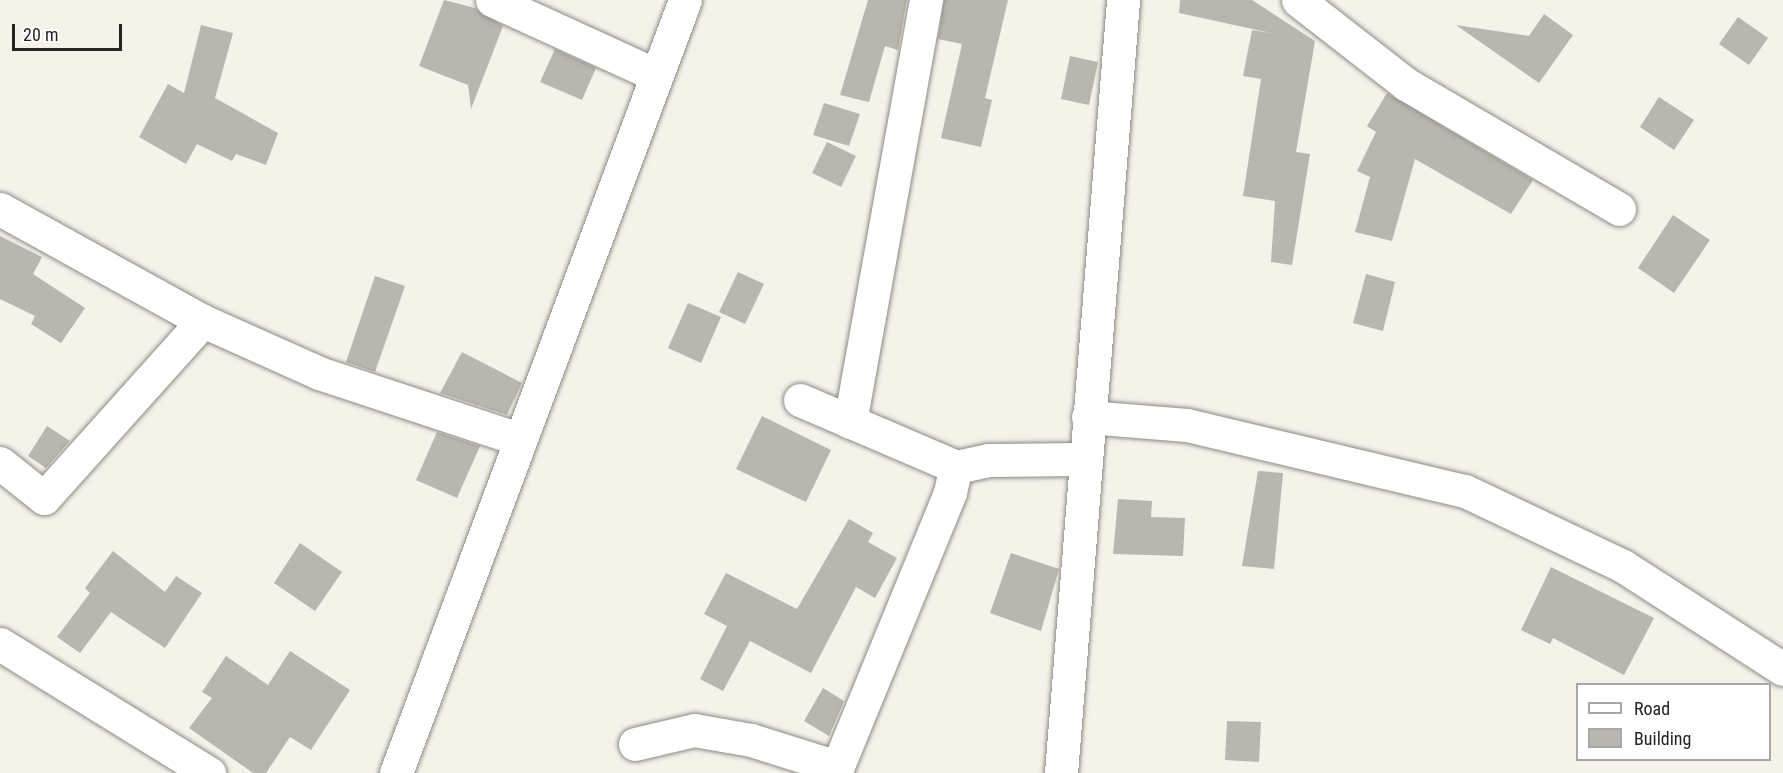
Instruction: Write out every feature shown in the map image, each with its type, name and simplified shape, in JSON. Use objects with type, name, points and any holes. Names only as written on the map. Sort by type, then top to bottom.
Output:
[{"type":"street","points":[[492,0],[656,75]]},
{"type":"street","points":[[396,773],[685,0]]},
{"type":"street","points":[[850,422],[926,0]]},
{"type":"street","points":[[1061,773],[1084,459],[1123,0]]},
{"type":"street","points":[[1298,0],[1406,84],[1619,208]]},
{"type":"street","points":[[0,209],[203,321],[319,373],[519,439]]},
{"type":"street","points":[[0,463],[44,498],[203,321]]},
{"type":"street","points":[[800,400],[956,467],[988,460],[1084,459]]},
{"type":"street","points":[[1088,417],[1187,425],[1465,491],[1623,566],[1783,669]]},
{"type":"street","points":[[635,744],[694,730],[751,741],[836,770],[950,492],[956,467]]},
{"type":"street","points":[[0,645],[208,773]]},
{"type":"building","points":[[444,0],[475,8],[503,26],[471,109],[468,85],[419,66]]},
{"type":"building","points":[[868,0],[907,0],[898,50],[885,46],[869,102],[840,95]]},
{"type":"building","points":[[944,0],[1008,0],[985,98],[992,100],[981,147],[941,138],[962,44],[938,39]]},
{"type":"building","points":[[1180,0],[1252,0],[1315,41],[1296,152],[1310,154],[1292,265],[1271,262],[1275,201],[1243,196],[1261,79],[1243,76],[1252,30],[1276,34],[1179,13]]},
{"type":"building","points":[[1544,14],[1573,35],[1539,83],[1456,25],[1529,36]]},
{"type":"building","points":[[1738,17],[1768,38],[1749,65],[1719,44]]},
{"type":"building","points":[[201,25],[233,33],[215,98],[278,133],[266,165],[236,154],[232,161],[197,144],[186,164],[139,137],[168,84],[184,93]]},
{"type":"building","points":[[555,49],[596,68],[582,100],[540,82]]},
{"type":"building","points":[[1070,56],[1098,62],[1089,105],[1061,99]]},
{"type":"building","points":[[1387,93],[1533,180],[1511,214],[1415,159],[1392,241],[1355,232],[1370,177],[1357,171],[1376,132],[1367,126]]},
{"type":"building","points":[[1659,97],[1694,120],[1674,150],[1640,127]]},
{"type":"building","points":[[824,103],[860,114],[849,146],[813,135]]},
{"type":"building","points":[[827,142],[856,156],[841,187],[812,173]]},
{"type":"building","points":[[1673,215],[1710,240],[1674,293],[1638,268]]},
{"type":"building","points":[[0,236],[42,257],[33,274],[85,308],[61,343],[31,324],[35,316],[0,299]]},
{"type":"building","points":[[738,272],[764,284],[745,324],[719,312]]},
{"type":"building","points":[[1366,274],[1395,282],[1383,331],[1353,323]]},
{"type":"building","points":[[375,276],[405,286],[375,372],[346,362]]},
{"type":"building","points":[[688,303],[721,317],[701,363],[668,348]]},
{"type":"building","points":[[462,352],[522,383],[507,415],[440,393]]},
{"type":"building","points":[[762,416],[831,450],[806,502],[736,469]]},
{"type":"building","points":[[47,426],[70,441],[46,468],[28,456]]},
{"type":"building","points":[[437,432],[480,446],[457,498],[416,480]]},
{"type":"building","points":[[1258,471],[1283,473],[1274,569],[1242,566]]},
{"type":"building","points":[[1118,499],[1152,501],[1151,517],[1185,518],[1183,556],[1113,554]]},
{"type":"building","points":[[849,519],[873,533],[868,542],[897,558],[875,598],[856,587],[811,673],[750,641],[723,691],[700,679],[727,626],[704,614],[726,573],[797,609]]},
{"type":"building","points":[[300,543],[342,572],[315,611],[274,583]]},
{"type":"building","points":[[113,551],[165,592],[176,576],[202,593],[165,648],[111,612],[80,653],[57,637],[90,593],[85,588]]},
{"type":"building","points":[[1011,553],[1059,569],[1041,631],[990,613]]},
{"type":"building","points":[[1551,567],[1654,618],[1624,675],[1553,638],[1550,644],[1521,630]]},
{"type":"building","points":[[290,651],[350,690],[311,750],[290,737],[266,773],[253,773],[189,728],[212,698],[202,692],[226,656],[268,685]]},
{"type":"building","points":[[823,688],[844,701],[829,736],[804,721]]},
{"type":"building","points":[[1227,721],[1261,722],[1259,762],[1225,760]]}]
